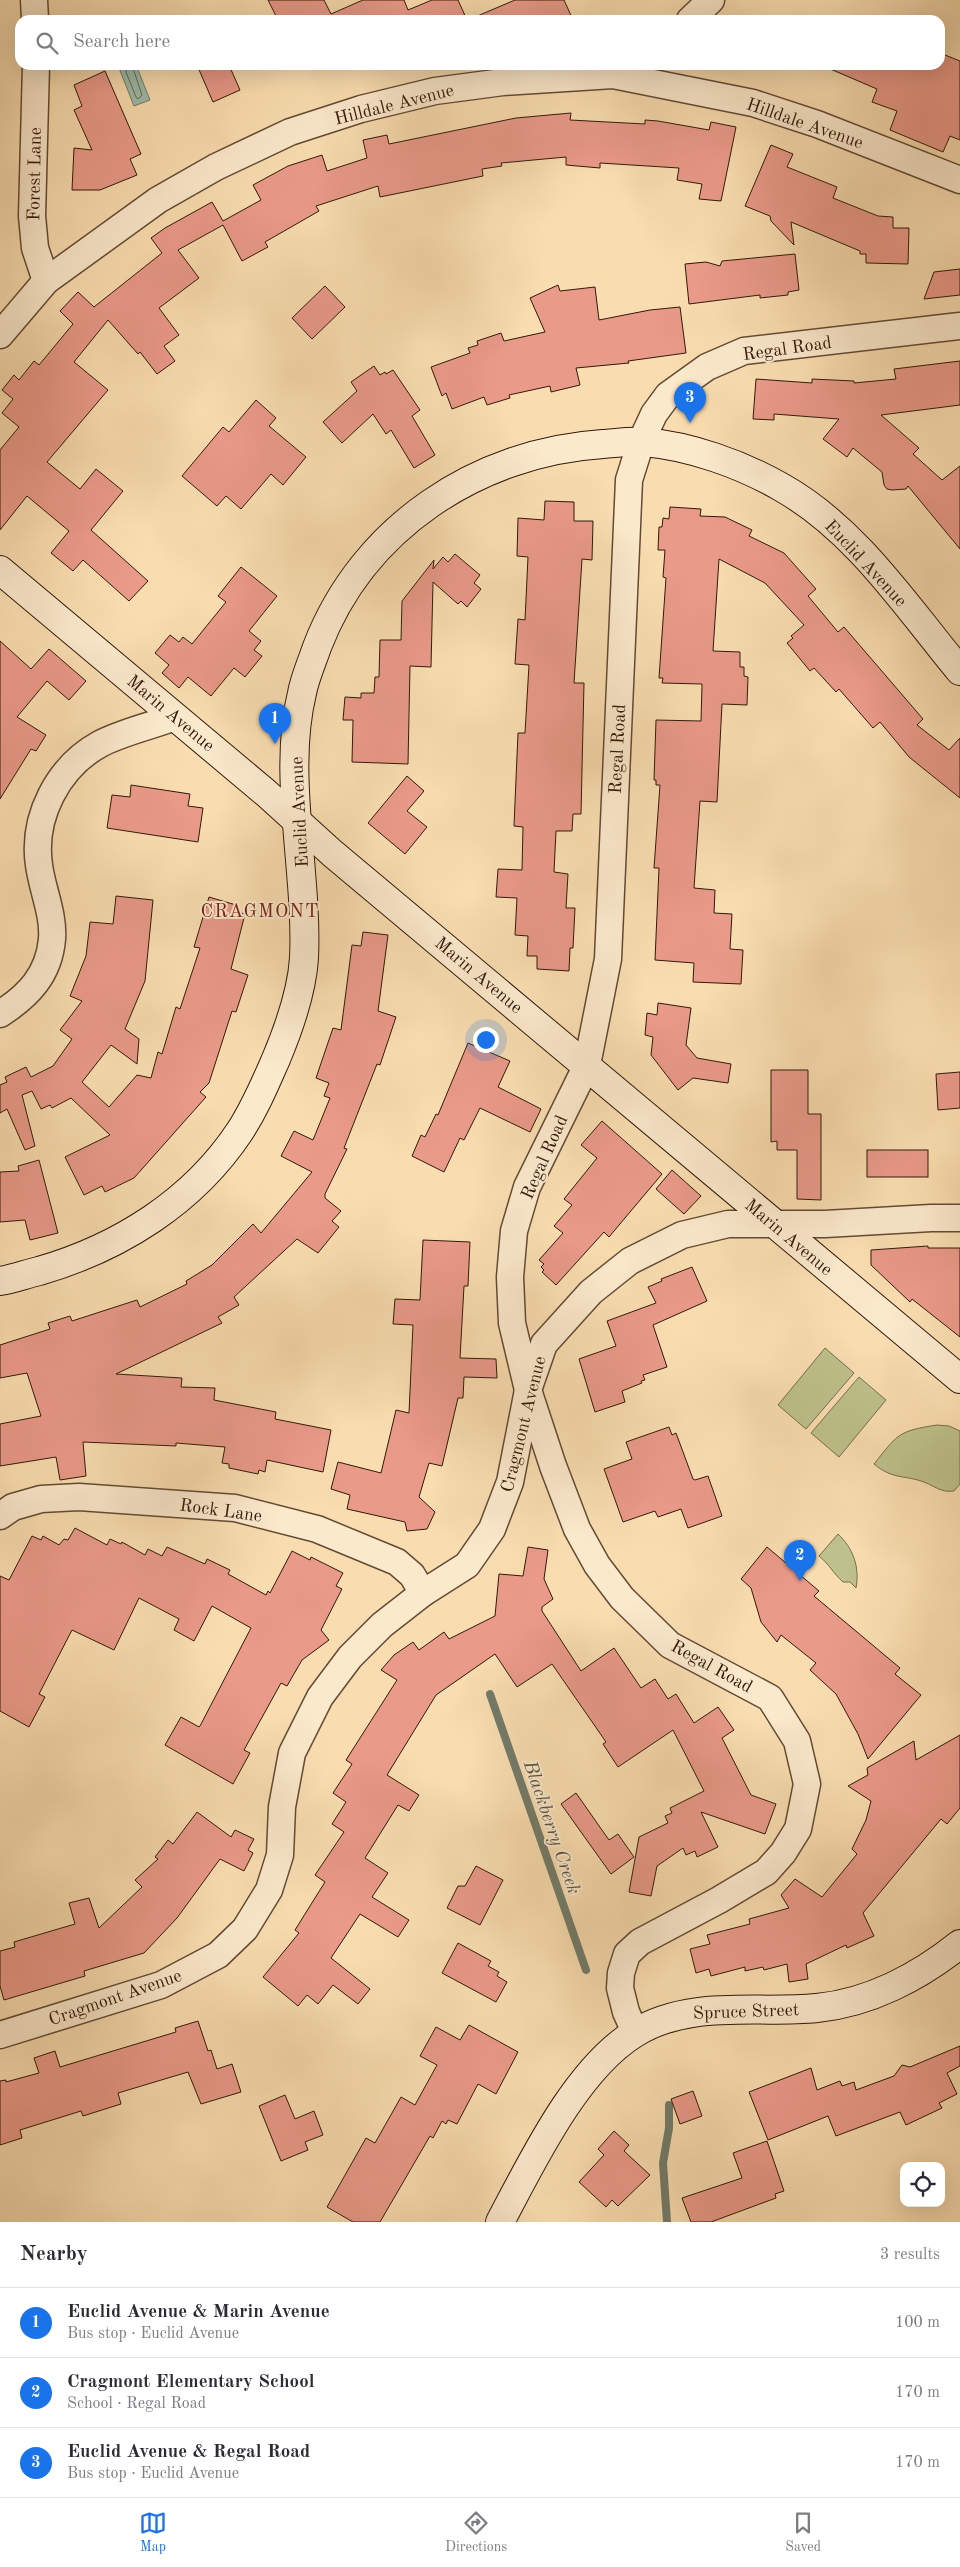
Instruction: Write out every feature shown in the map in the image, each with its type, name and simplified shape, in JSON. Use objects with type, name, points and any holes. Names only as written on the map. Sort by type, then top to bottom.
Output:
[{"type":"street","points":[[34,0],[36,15]]},
{"type":"street","points":[[695,15],[711,0]]},
{"type":"street","name":"Forest Lane","points":[[36,70],[32,216],[35,248],[46,281]]},
{"type":"street","name":"Hilldale Avenue","points":[[0,335],[46,281],[158,200],[216,166],[290,132],[360,109],[435,91],[618,70],[753,103],[817,124],[960,180]]},
{"type":"street","name":"Regal Road","points":[[635,2032],[626,2012],[620,1988],[621,1973],[627,1954],[640,1942],[766,1872],[783,1853],[798,1829],[807,1784],[797,1741],[770,1698],[670,1645],[622,1598],[597,1565],[577,1529],[553,1466],[528,1390],[512,1323],[510,1276],[514,1231],[527,1187],[586,1065],[608,959],[629,480],[640,442],[654,414],[668,395],[707,367],[744,351],[960,326]]},
{"type":"street","name":"Euclid Avenue","points":[[0,1281],[76,1260],[128,1236],[170,1207],[216,1163],[259,1100],[289,1028],[304,962],[303,888],[295,749],[302,693],[318,644],[338,602],[364,562],[409,519],[478,474],[537,453],[582,445],[640,442],[672,446],[729,463],[781,486],[826,518],[862,553],[960,671]]},
{"type":"street","name":"Marin Avenue","points":[[0,570],[773,1224],[960,1379]]},
{"type":"street","points":[[0,1014],[24,998],[42,974],[52,940],[50,913],[38,864],[38,834],[45,805],[62,776],[80,758],[101,744],[175,717]]},
{"type":"street","name":"Cragmont Avenue","points":[[0,2035],[161,1985],[218,1955],[245,1929],[269,1890],[280,1854],[282,1808],[292,1753],[320,1697],[350,1656],[382,1625],[423,1593],[467,1565],[492,1529],[510,1482],[528,1390],[544,1344],[591,1292],[630,1261],[682,1235],[728,1224],[960,1218]]},
{"type":"street","name":"Rock Lane","points":[[0,1516],[13,1507],[41,1499],[79,1497],[235,1508],[317,1529],[397,1562],[412,1575],[423,1593]]},
{"type":"street","name":"Spruce Street","points":[[500,2222],[577,2088],[601,2060],[635,2032],[684,2014],[718,2009],[793,2010],[840,2005],[880,1993],[903,1982],[960,1944]]},
{"type":"green space","points":[[825,1348],[854,1373],[806,1429],[778,1405]]},
{"type":"green space","points":[[859,1377],[886,1400],[839,1457],[811,1433]]},
{"type":"green space","points":[[937,1425],[949,1426],[960,1431],[960,1484],[954,1491],[945,1491],[921,1481],[886,1472],[874,1464],[894,1440],[906,1432]]},
{"type":"green space","points":[[838,1534],[848,1545],[854,1558],[857,1573],[856,1588],[850,1582],[843,1582],[819,1556]]},
{"type":"water","points":[[120,70],[138,70],[150,100],[134,106]]},
{"type":"building","points":[[268,0],[324,0],[331,14],[363,0],[404,0],[408,10],[432,0],[458,0],[465,15],[276,15]]},
{"type":"building","points":[[515,0],[564,0],[571,15],[480,15]]},
{"type":"building","points":[[945,55],[960,61],[960,140],[950,136],[943,152],[890,130],[897,111],[872,102],[877,89],[833,70],[945,70]]},
{"type":"building","points":[[199,70],[231,70],[240,90],[213,102]]},
{"type":"building","points":[[105,71],[141,154],[130,159],[137,175],[100,190],[72,190],[74,148],[92,150],[74,110],[82,106],[74,85]]},
{"type":"building","points":[[571,113],[570,120],[645,124],[645,120],[709,130],[711,122],[736,127],[721,201],[699,199],[702,184],[677,180],[679,168],[600,163],[600,168],[566,165],[566,157],[501,163],[502,166],[482,169],[483,176],[380,197],[378,186],[316,206],[319,211],[265,242],[268,247],[242,261],[223,225],[178,250],[199,278],[159,308],[179,335],[164,346],[175,361],[157,374],[140,352],[138,354],[108,320],[74,362],[108,390],[47,462],[80,489],[96,469],[123,491],[91,530],[148,581],[129,601],[83,560],[73,571],[51,553],[69,531],[27,496],[0,530],[0,450],[19,427],[2,413],[13,399],[2,390],[14,375],[19,380],[34,361],[39,365],[73,324],[60,311],[78,292],[94,307],[162,253],[151,238],[212,202],[223,221],[261,200],[253,185],[288,166],[322,155],[327,171],[367,158],[363,140],[387,135],[389,144],[516,118]]},
{"type":"building","points":[[771,145],[793,154],[787,167],[837,187],[833,198],[878,216],[893,217],[893,228],[909,228],[908,264],[866,263],[866,254],[860,254],[860,251],[791,222],[794,245],[771,221],[770,216],[745,206]]},
{"type":"building","points":[[795,254],[799,290],[788,292],[788,295],[760,298],[760,295],[689,304],[685,264],[706,262],[720,266],[722,261]]},
{"type":"building","points":[[960,269],[960,295],[924,299],[934,272]]},
{"type":"building","points":[[558,285],[560,291],[595,287],[599,320],[650,310],[680,307],[686,353],[628,361],[629,363],[576,368],[580,385],[551,392],[550,386],[509,395],[510,398],[487,405],[484,397],[452,409],[446,393],[442,396],[431,367],[470,353],[468,348],[478,345],[477,341],[501,333],[504,341],[545,332],[530,298]]},
{"type":"building","points":[[325,286],[345,307],[312,339],[292,318]]},
{"type":"building","points":[[960,361],[960,405],[881,415],[919,448],[913,454],[942,480],[960,466],[960,549],[908,486],[906,489],[887,489],[884,485],[882,472],[853,448],[847,457],[823,439],[839,419],[774,414],[774,420],[753,419],[756,379],[812,383],[812,379],[854,381],[854,383],[896,379],[894,369]]},
{"type":"building","points":[[374,366],[380,375],[393,370],[420,410],[412,416],[435,455],[414,468],[391,430],[386,434],[373,414],[342,443],[323,422],[357,391],[351,382]]},
{"type":"building","points":[[256,400],[276,418],[269,426],[306,457],[283,485],[271,474],[241,509],[226,496],[217,506],[182,476],[223,427],[229,432]]},
{"type":"building","points":[[545,501],[574,502],[574,521],[593,521],[592,560],[582,559],[574,683],[584,683],[581,814],[573,814],[572,831],[556,831],[554,872],[568,874],[566,908],[575,908],[573,948],[570,948],[569,971],[537,969],[537,956],[527,956],[528,936],[515,935],[517,898],[496,897],[498,869],[522,870],[523,827],[514,826],[518,733],[525,733],[529,665],[515,664],[518,619],[525,620],[528,557],[517,556],[518,518],[544,520]]},
{"type":"building","points":[[670,507],[701,509],[700,516],[725,517],[752,530],[749,536],[784,553],[816,589],[808,596],[838,632],[844,627],[923,719],[917,725],[949,750],[960,738],[960,798],[909,757],[880,722],[873,728],[839,689],[836,692],[814,668],[810,671],[787,643],[793,638],[791,636],[804,625],[765,583],[719,559],[713,651],[740,652],[740,667],[744,667],[744,676],[748,677],[747,705],[722,704],[717,802],[700,801],[694,888],[715,890],[714,913],[732,914],[730,949],[743,950],[741,984],[693,982],[694,963],[655,960],[659,868],[654,868],[660,785],[656,785],[656,780],[654,780],[656,720],[701,721],[702,684],[662,683],[663,678],[659,678],[666,578],[663,577],[665,550],[658,550],[659,527],[662,527],[663,518],[669,519]]},
{"type":"building","points":[[455,554],[480,575],[474,583],[481,589],[467,607],[461,601],[458,604],[433,582],[431,667],[410,666],[408,764],[352,762],[353,720],[343,720],[345,697],[361,698],[361,693],[374,693],[375,677],[379,677],[380,640],[401,640],[402,601],[434,560],[433,569],[443,557],[448,562]]},
{"type":"building","points":[[241,567],[277,596],[249,631],[261,641],[254,650],[262,656],[245,677],[234,668],[211,696],[188,677],[179,688],[162,673],[169,665],[155,653],[170,635],[179,642],[183,637],[192,644],[226,602],[218,596]]},
{"type":"building","points":[[0,641],[31,669],[49,649],[86,681],[69,700],[47,681],[17,717],[46,735],[36,751],[31,749],[0,799]]},
{"type":"building","points":[[407,776],[424,791],[407,811],[427,827],[405,854],[368,823]]},
{"type":"building","points":[[131,785],[190,794],[188,806],[203,808],[198,842],[107,828],[112,795],[130,797]]},
{"type":"building","points":[[116,896],[153,900],[145,981],[125,1029],[139,1039],[137,1064],[111,1045],[82,1082],[109,1107],[137,1075],[151,1078],[158,1052],[162,1054],[176,1007],[180,1009],[200,948],[194,947],[209,897],[236,905],[234,911],[245,914],[231,969],[248,975],[236,1012],[232,1011],[209,1083],[200,1092],[206,1097],[134,1178],[105,1192],[102,1186],[84,1195],[65,1157],[110,1135],[71,1098],[52,1108],[50,1105],[41,1109],[32,1091],[22,1095],[35,1146],[25,1150],[7,1109],[0,1113],[0,1085],[7,1082],[5,1077],[26,1067],[31,1077],[53,1066],[72,1039],[60,1030],[82,1001],[70,996],[86,956],[90,922],[113,924]]},
{"type":"building","points":[[363,932],[388,935],[378,1011],[396,1017],[380,1065],[377,1064],[344,1148],[347,1149],[325,1194],[325,1198],[341,1211],[332,1221],[339,1227],[318,1253],[297,1239],[234,1297],[239,1305],[218,1317],[222,1323],[116,1374],[182,1378],[181,1387],[215,1388],[214,1400],[276,1412],[275,1419],[331,1430],[323,1472],[267,1460],[265,1472],[259,1470],[258,1474],[229,1468],[229,1464],[222,1463],[225,1447],[176,1443],[176,1446],[83,1442],[86,1476],[60,1480],[56,1457],[0,1466],[0,1424],[41,1416],[27,1373],[0,1378],[0,1345],[50,1329],[48,1323],[70,1316],[72,1321],[137,1300],[140,1307],[187,1284],[186,1281],[212,1265],[253,1224],[261,1233],[312,1172],[281,1156],[294,1131],[313,1140],[330,1098],[324,1096],[329,1083],[316,1078],[333,1028],[341,1030],[352,945],[361,946]]},
{"type":"building","points":[[658,1003],[691,1008],[686,1045],[697,1058],[731,1064],[728,1083],[693,1078],[678,1090],[651,1055],[653,1037],[645,1035],[647,1013],[657,1015]]},
{"type":"building","points":[[468,1043],[510,1061],[498,1087],[541,1109],[530,1132],[480,1108],[464,1140],[460,1138],[444,1172],[412,1156],[421,1135],[425,1137],[436,1114],[438,1115]]},
{"type":"building","points":[[771,1070],[808,1070],[808,1114],[821,1114],[821,1200],[797,1199],[797,1150],[777,1150],[777,1141],[771,1142]]},
{"type":"building","points":[[960,1072],[960,1108],[938,1110],[936,1074]]},
{"type":"building","points":[[602,1121],[662,1174],[609,1237],[604,1232],[556,1285],[542,1272],[544,1270],[541,1267],[544,1264],[539,1260],[563,1233],[554,1226],[572,1205],[564,1199],[597,1158],[581,1145]]},
{"type":"building","points":[[867,1150],[928,1150],[928,1177],[867,1177]]},
{"type":"building","points":[[39,1160],[58,1233],[30,1240],[25,1220],[0,1222],[0,1172],[19,1171],[18,1166]]},
{"type":"building","points":[[672,1170],[701,1196],[684,1214],[656,1189]]},
{"type":"building","points":[[423,1240],[470,1242],[468,1286],[464,1286],[460,1358],[496,1359],[497,1378],[464,1377],[463,1398],[458,1398],[442,1466],[429,1463],[419,1497],[435,1512],[427,1529],[407,1531],[405,1522],[347,1509],[350,1495],[331,1489],[338,1462],[381,1473],[396,1410],[409,1413],[413,1325],[393,1324],[395,1299],[420,1300]]},
{"type":"building","points":[[928,1246],[928,1248],[960,1248],[960,1337],[912,1299],[910,1302],[871,1265],[871,1250]]},
{"type":"building","points":[[692,1267],[707,1301],[653,1325],[667,1367],[643,1375],[645,1380],[641,1381],[642,1383],[622,1391],[625,1402],[595,1412],[579,1359],[616,1346],[607,1321],[656,1303],[648,1287],[662,1281],[661,1279]]},
{"type":"building","points":[[669,1427],[672,1435],[676,1433],[693,1479],[708,1476],[722,1516],[688,1528],[681,1509],[658,1517],[655,1511],[623,1522],[604,1469],[632,1459],[626,1442]]},
{"type":"building","points":[[75,1528],[107,1545],[110,1539],[121,1544],[122,1542],[145,1555],[148,1549],[162,1556],[167,1547],[205,1564],[207,1559],[230,1570],[228,1574],[266,1595],[268,1591],[270,1593],[292,1551],[310,1560],[311,1557],[343,1573],[336,1586],[342,1589],[321,1630],[329,1640],[302,1660],[287,1686],[281,1683],[244,1750],[250,1753],[233,1784],[165,1745],[181,1717],[200,1726],[251,1628],[212,1606],[194,1641],[174,1630],[179,1619],[139,1598],[114,1650],[72,1630],[39,1694],[45,1697],[29,1727],[0,1711],[0,1576],[9,1580],[32,1536],[41,1540],[43,1536],[59,1545],[64,1539],[68,1540]]},
{"type":"building","points":[[528,1547],[548,1550],[544,1579],[553,1599],[542,1607],[542,1611],[581,1671],[614,1648],[641,1688],[655,1679],[668,1699],[676,1694],[694,1723],[718,1707],[734,1730],[722,1738],[751,1795],[776,1804],[765,1834],[701,1812],[718,1847],[697,1857],[695,1851],[686,1855],[683,1848],[657,1866],[651,1896],[629,1892],[639,1837],[668,1823],[665,1816],[672,1813],[670,1808],[704,1791],[673,1730],[618,1767],[603,1744],[606,1742],[552,1664],[517,1687],[495,1654],[436,1695],[387,1775],[419,1795],[409,1811],[398,1805],[365,1858],[388,1873],[372,1897],[409,1920],[398,1937],[360,1914],[331,1958],[370,1989],[358,2004],[333,1985],[318,2004],[307,1995],[298,2006],[263,1977],[299,1933],[295,1930],[325,1882],[315,1875],[344,1832],[332,1824],[346,1802],[333,1793],[352,1764],[346,1760],[397,1680],[381,1670],[394,1655],[413,1642],[419,1650],[444,1632],[449,1639],[495,1616],[499,1574],[523,1576]]},
{"type":"building","points":[[767,1547],[819,1591],[814,1596],[900,1668],[895,1674],[921,1695],[868,1759],[858,1734],[836,1694],[810,1670],[816,1663],[781,1635],[777,1642],[761,1622],[751,1588],[741,1579]]},
{"type":"building","points":[[960,1735],[960,1808],[947,1824],[941,1819],[863,1913],[874,1936],[847,1948],[846,1945],[806,1964],[808,1979],[789,1982],[787,1964],[764,1970],[763,1967],[745,1971],[745,1967],[711,1976],[709,1969],[696,1973],[690,1949],[710,1944],[707,1935],[750,1924],[749,1919],[789,1908],[781,1895],[795,1879],[822,1897],[857,1854],[852,1849],[866,1820],[871,1801],[848,1786],[868,1775],[867,1768],[914,1741],[916,1760]]},
{"type":"building","points":[[576,1793],[609,1840],[618,1834],[634,1857],[611,1874],[561,1804]]},
{"type":"building","points":[[197,1812],[231,1837],[235,1830],[254,1839],[248,1850],[253,1853],[244,1871],[220,1859],[177,1918],[144,1953],[84,1971],[85,1976],[4,2000],[0,1986],[0,1951],[15,1947],[14,1942],[75,1924],[69,1903],[89,1898],[99,1928],[142,1887],[135,1880],[158,1859],[155,1857],[168,1840],[173,1844]]},
{"type":"building","points":[[476,1866],[503,1880],[480,1925],[447,1908],[458,1886],[465,1886]]},
{"type":"building","points":[[458,1943],[491,1961],[488,1966],[499,1972],[497,1976],[507,1982],[496,2002],[442,1973]]},
{"type":"building","points":[[198,2021],[208,2051],[211,2050],[217,2069],[232,2064],[241,2092],[201,2104],[188,2072],[118,2093],[121,2104],[83,2116],[81,2111],[20,2130],[22,2138],[0,2145],[0,2081],[6,2080],[6,2082],[39,2073],[34,2058],[55,2051],[60,2067],[176,2032],[175,2028]]},
{"type":"building","points":[[469,2025],[518,2052],[496,2094],[478,2084],[457,2124],[448,2120],[446,2124],[442,2121],[433,2138],[430,2136],[380,2222],[353,2222],[327,2207],[366,2138],[375,2143],[401,2097],[415,2105],[437,2065],[420,2056],[436,2027],[460,2040]]},
{"type":"building","points":[[960,2046],[960,2066],[947,2073],[957,2094],[939,2103],[942,2108],[906,2125],[900,2112],[836,2136],[828,2116],[768,2140],[749,2092],[811,2068],[817,2090],[840,2081],[842,2086],[854,2082],[856,2090],[894,2076],[902,2065],[910,2067]]},
{"type":"building","points":[[693,2091],[702,2116],[680,2124],[671,2099]]},
{"type":"building","points":[[285,2095],[295,2119],[314,2111],[323,2135],[305,2142],[308,2150],[281,2161],[259,2106]]},
{"type":"building","points":[[614,2131],[629,2145],[624,2151],[650,2175],[618,2206],[612,2200],[606,2207],[579,2182],[604,2155],[598,2149]]},
{"type":"building","points":[[767,2141],[784,2191],[775,2194],[776,2198],[711,2222],[691,2222],[682,2198],[742,2178],[733,2153]]},
{"type":"waterway","name":"Blackberry Creek","points":[[490,1694],[586,1970]]},
{"type":"waterway","name":"Blackberry Creek","points":[[667,2222],[663,2163],[669,2128],[669,2105]]},
{"type":"place","name":"Euclid Avenue & Regal Road","points":[[690,423]]},
{"type":"place","name":"Euclid Avenue & Marin Avenue","points":[[275,744]]},
{"type":"place","name":"Cragmont Elementary School","points":[[800,1581]]},
{"type":"district","name":"CRAGMONT","points":[[260,910]]}]
